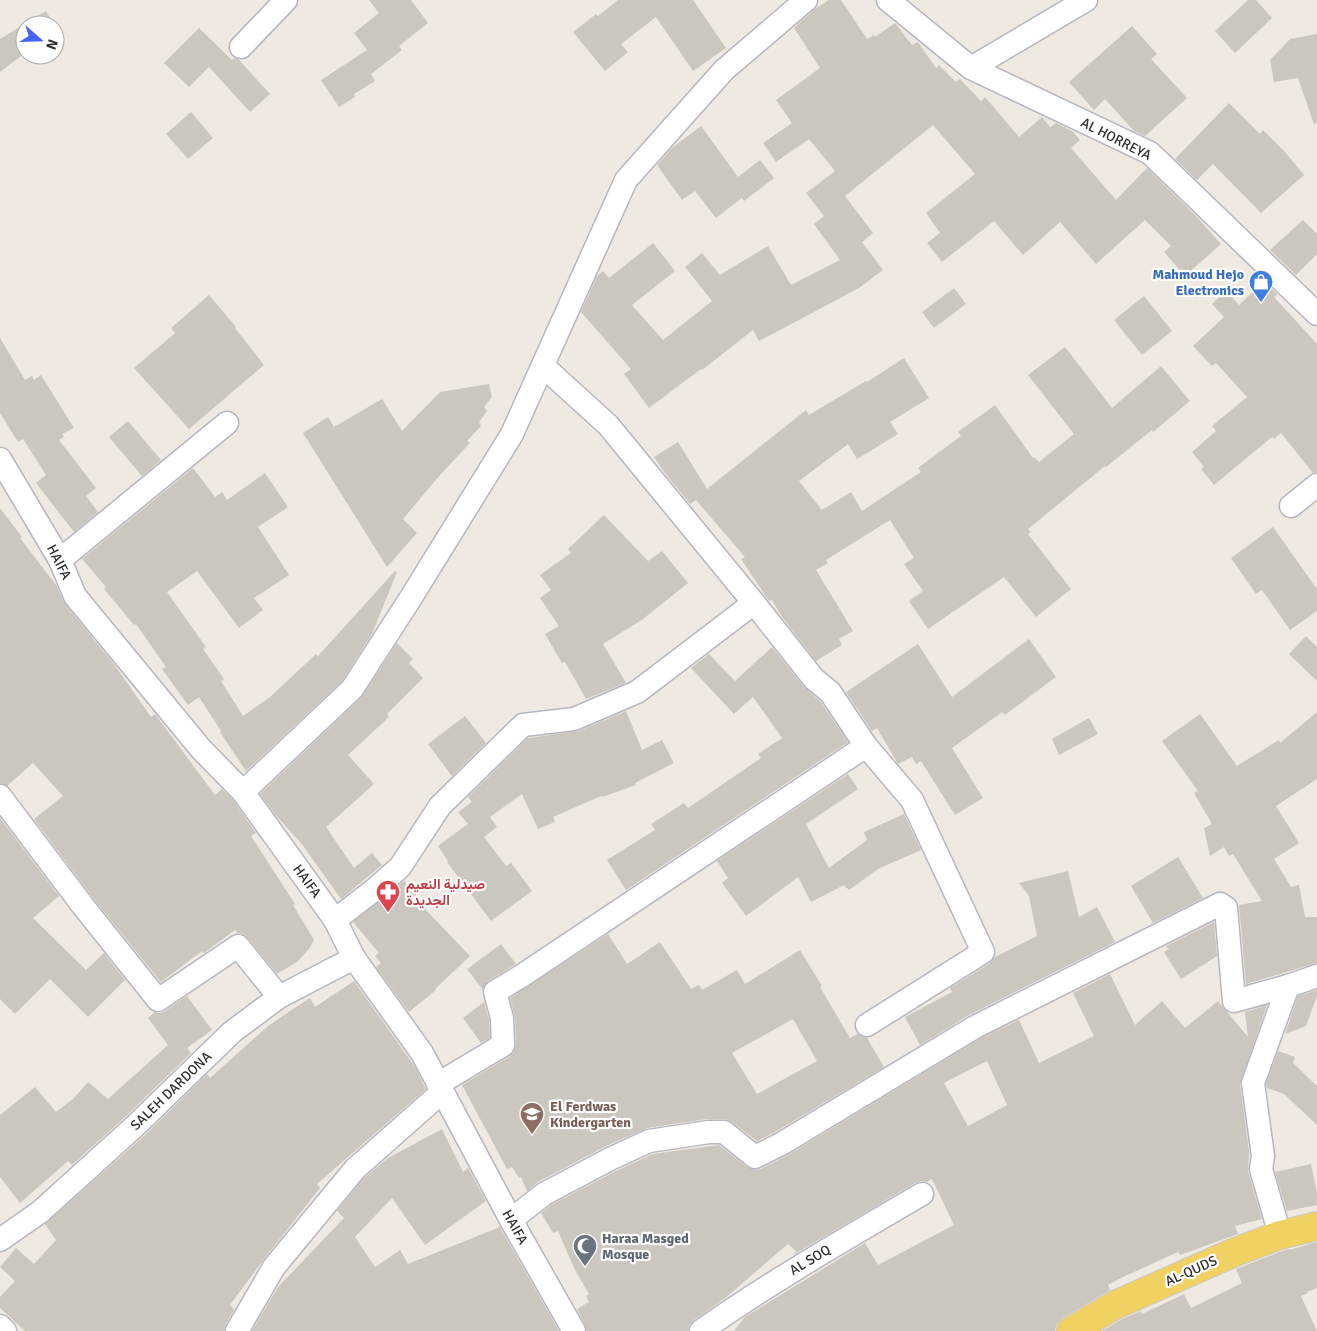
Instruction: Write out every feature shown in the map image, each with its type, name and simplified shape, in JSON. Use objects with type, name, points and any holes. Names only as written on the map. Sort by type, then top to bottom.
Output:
[{"type":"main road","name":"AL-QUDS","points":[[1071,1331],[1115,1305],[1235,1252],[1280,1235],[1317,1226]]},
{"type":"street","points":[[241,47],[286,0]]},
{"type":"street","points":[[243,792],[352,689],[412,596],[512,434],[626,180],[724,70],[806,0]]},
{"type":"street","name":"AL HORREYA","points":[[888,0],[971,68],[1150,153],[1317,314]]},
{"type":"street","points":[[971,68],[1086,0]]},
{"type":"street","points":[[543,366],[608,425],[814,678],[830,692],[866,746],[912,800],[983,952],[867,1025]]},
{"type":"street","points":[[60,560],[227,423]]},
{"type":"street","name":"HAIFA","points":[[0,459],[60,560],[76,596],[201,749],[243,792],[335,920],[354,958],[422,1053],[511,1220],[574,1331]]},
{"type":"street","points":[[1290,506],[1317,485]]},
{"type":"street","points":[[335,920],[400,867],[440,806],[522,725],[574,719],[637,692],[754,603]]},
{"type":"street","points":[[237,1331],[274,1267],[355,1169],[440,1088],[503,1045],[502,1018],[495,992],[866,746]]},
{"type":"street","points":[[0,796],[83,906],[158,1000],[238,946],[280,997]]},
{"type":"street","points":[[511,1220],[544,1194],[610,1159],[649,1141],[709,1132],[724,1132],[755,1157],[790,1139],[975,1027],[1220,904],[1226,908],[1234,1001],[1317,976]]},
{"type":"street","name":"SALEH DARDONA","points":[[0,1240],[47,1205],[135,1126],[232,1032],[280,997],[354,958]]},
{"type":"street","points":[[1280,1235],[1262,1169],[1263,1156],[1252,1083],[1288,986]]},
{"type":"street","name":"AL SOQ","points":[[702,1331],[735,1307],[808,1261],[922,1194]]},
{"type":"street","points":[[0,1326],[5,1331]]},
{"type":"building","points":[[369,0],[411,0],[428,23],[399,46],[402,50],[371,74],[375,81],[354,94],[355,97],[339,107],[321,80],[367,50],[354,33],[379,13]]},
{"type":"building","points":[[618,0],[693,0],[726,48],[693,71],[656,17],[621,44],[628,52],[605,71],[573,32]]},
{"type":"building","points":[[829,0],[841,0],[867,39],[874,35],[875,37],[895,23],[912,45],[918,42],[936,68],[939,65],[956,82],[960,79],[981,101],[985,97],[1019,137],[1042,117],[1050,127],[1056,123],[1072,131],[1080,140],[1071,148],[1116,200],[1147,168],[1196,216],[1221,244],[1185,276],[1164,252],[1171,246],[1145,220],[1096,264],[1060,222],[1023,255],[994,221],[942,262],[927,243],[940,233],[926,213],[975,174],[933,125],[845,196],[873,233],[862,242],[883,270],[859,288],[759,341],[753,330],[649,408],[624,374],[631,369],[581,312],[597,276],[603,271],[609,278],[653,243],[675,271],[632,305],[663,340],[712,301],[685,267],[702,253],[720,275],[768,246],[791,285],[840,260],[814,224],[824,216],[806,193],[835,171],[809,139],[776,162],[763,143],[792,123],[776,100],[820,68],[794,28],[815,9]]},
{"type":"building","points":[[1248,0],[1256,0],[1272,18],[1235,53],[1215,31]]},
{"type":"building","points":[[46,11],[48,15],[39,15]]},
{"type":"building","points":[[1132,26],[1157,54],[1151,59],[1187,98],[1145,136],[1134,131],[1105,99],[1094,110],[1069,82]]},
{"type":"building","points":[[199,28],[232,60],[235,58],[239,60],[270,94],[250,112],[209,67],[189,87],[164,63]]},
{"type":"building","points":[[15,30],[15,61],[0,72],[0,39]]},
{"type":"building","points":[[1317,34],[1317,123],[1314,124],[1298,78],[1274,82],[1270,60],[1290,39]]},
{"type":"building","points":[[1229,103],[1260,134],[1263,130],[1304,175],[1261,213],[1213,164],[1197,180],[1175,159]]},
{"type":"building","points":[[191,112],[213,138],[188,159],[166,134]]},
{"type":"building","points":[[701,126],[738,177],[760,160],[774,178],[744,201],[742,198],[716,218],[695,191],[682,200],[657,165],[672,148]]},
{"type":"building","points":[[1303,220],[1317,234],[1317,254],[1296,275],[1270,250]]},
{"type":"building","points":[[1264,281],[1277,294],[1274,297],[1317,344],[1317,472],[1313,473],[1281,433],[1274,439],[1272,437],[1214,485],[1201,469],[1204,467],[1192,452],[1216,431],[1212,426],[1247,397],[1216,363],[1212,366],[1193,346],[1224,317],[1212,304],[1226,291],[1239,305]]},
{"type":"building","points":[[954,288],[966,304],[934,328],[922,312]]},
{"type":"building","points":[[209,295],[264,365],[189,429],[134,368],[175,333],[171,328]]},
{"type":"building","points":[[1144,296],[1172,331],[1142,355],[1114,320]]},
{"type":"building","points":[[0,338],[25,380],[32,376],[34,380],[41,375],[74,428],[62,434],[64,437],[59,440],[96,488],[86,496],[98,512],[74,532],[36,483],[46,475],[23,439],[18,442],[0,413]]},
{"type":"building","points":[[1065,347],[1112,408],[1161,366],[1190,401],[1153,432],[1152,430],[1105,466],[1028,529],[1031,532],[1028,534],[1071,589],[1036,617],[1004,577],[928,629],[909,601],[923,591],[904,564],[914,558],[890,520],[826,560],[828,563],[816,570],[853,631],[839,639],[842,645],[816,661],[782,617],[772,600],[769,601],[741,559],[745,557],[696,500],[690,504],[654,457],[678,442],[707,489],[806,410],[809,415],[867,382],[904,358],[929,398],[890,422],[898,434],[857,459],[848,444],[799,481],[822,510],[851,492],[862,511],[921,472],[918,468],[961,436],[958,432],[995,405],[1033,458],[1039,462],[1074,434],[1028,375]]},
{"type":"building","points":[[489,384],[492,397],[484,407],[487,411],[479,422],[481,426],[467,441],[470,443],[403,519],[417,533],[387,567],[303,433],[328,417],[334,427],[382,399],[402,431],[440,392]]},
{"type":"building","points":[[128,421],[161,460],[142,476],[109,437]]},
{"type":"building","points":[[193,468],[215,497],[222,492],[227,500],[265,473],[288,507],[258,527],[289,575],[254,598],[263,610],[239,628],[197,571],[167,592],[206,647],[203,649],[224,679],[221,681],[243,716],[270,697],[316,654],[318,656],[395,571],[397,572],[372,634],[342,681],[246,771],[199,697],[188,705],[162,669],[166,667],[136,624],[134,625],[104,589],[106,587],[82,559]]},
{"type":"building","points":[[0,508],[56,585],[65,604],[113,663],[151,717],[155,714],[215,795],[222,789],[233,800],[256,833],[251,836],[295,904],[293,905],[314,940],[309,949],[297,962],[277,974],[248,938],[243,934],[237,933],[235,930],[204,953],[202,951],[161,982],[93,898],[34,819],[63,796],[33,763],[7,786],[0,783]]},
{"type":"building","points":[[604,515],[648,561],[662,551],[688,583],[643,619],[603,644],[626,683],[586,699],[565,662],[562,663],[545,634],[559,626],[540,598],[551,590],[540,575],[571,553],[568,549]]},
{"type":"building","points":[[1273,527],[1317,589],[1317,611],[1290,630],[1262,590],[1256,594],[1231,558]]},
{"type":"building","points":[[1306,636],[1317,647],[1317,681],[1289,654]]},
{"type":"building","points":[[1029,639],[1056,677],[1005,715],[1002,712],[952,748],[983,798],[955,815],[921,761],[916,764],[912,757],[898,764],[877,728],[872,731],[846,692],[918,644],[952,697]]},
{"type":"building","points":[[397,643],[413,659],[409,663],[423,678],[387,714],[389,717],[348,755],[374,784],[326,827],[354,868],[372,853],[382,865],[341,899],[301,843],[278,818],[260,794],[361,698]]},
{"type":"building","points":[[772,647],[804,687],[820,701],[848,742],[626,890],[607,860],[655,830],[651,824],[684,803],[688,808],[761,758],[758,754],[782,738],[753,697],[734,714],[691,668],[709,654],[735,681]]},
{"type":"building","points":[[626,711],[642,750],[662,740],[674,763],[635,783],[636,785],[601,796],[553,817],[555,822],[538,829],[522,794],[490,817],[497,827],[484,837],[506,866],[511,863],[532,891],[491,921],[447,862],[438,846],[468,824],[458,812],[472,802],[468,797],[528,738],[579,731]]},
{"type":"building","points":[[1317,712],[1317,779],[1276,806],[1299,843],[1274,859],[1291,887],[1299,885],[1305,917],[1317,917],[1317,963],[1246,984],[1239,905],[1262,901],[1233,854],[1229,856],[1224,847],[1210,856],[1204,828],[1212,824],[1194,793],[1198,791],[1162,741],[1200,714],[1237,766],[1279,740],[1280,743]]},
{"type":"building","points":[[465,716],[486,743],[452,776],[428,744]]},
{"type":"building","points":[[1089,718],[1098,734],[1059,755],[1052,739]]},
{"type":"building","points":[[848,774],[858,789],[806,824],[829,868],[867,840],[864,832],[904,814],[921,850],[878,869],[849,890],[844,885],[811,902],[798,877],[746,916],[722,883],[728,878],[717,861]]},
{"type":"building","points":[[0,818],[59,896],[33,918],[86,970],[104,953],[125,980],[88,1017],[50,979],[15,1014],[0,999]]},
{"type":"building","points":[[1178,857],[1203,898],[1153,923],[1131,886]]},
{"type":"building","points":[[1068,871],[1079,917],[1097,907],[1115,942],[969,1015],[920,1045],[905,1017],[952,992],[950,988],[990,963],[995,957],[1037,936],[1029,896],[1019,883]]},
{"type":"building","points":[[404,881],[427,908],[425,909],[470,956],[436,990],[409,1012],[376,967],[381,963],[375,956],[379,953],[353,922]]},
{"type":"building","points":[[1214,922],[1217,956],[1181,979],[1164,952],[1169,949],[1166,946]]},
{"type":"building","points":[[608,934],[627,964],[660,942],[691,989],[699,985],[702,990],[737,970],[745,984],[800,950],[850,1038],[858,1034],[867,1038],[884,1067],[757,1141],[732,1122],[724,1119],[707,1119],[647,1128],[604,1147],[538,1182],[527,1191],[521,1177],[519,1178],[512,1167],[507,1169],[462,1085],[514,1052],[516,1045],[515,1017],[510,998]],"holes":[[[793,1019],[817,1061],[757,1094],[732,1053]]]},
{"type":"building","points":[[501,944],[516,964],[488,981],[483,990],[467,969]]},
{"type":"building","points":[[1110,974],[1135,1025],[1162,1001],[1185,1028],[1218,1001],[1248,1037],[1245,1012],[1267,1005],[1240,1084],[1249,1151],[1248,1172],[1262,1219],[1235,1226],[1238,1234],[1180,1255],[1178,1252],[1108,1285],[1110,1290],[1063,1318],[1057,1324],[1055,1331],[734,1331],[745,1317],[865,1243],[878,1265],[954,1225],[932,1179],[927,1182],[915,1183],[793,1255],[796,1251],[788,1244],[724,1299],[694,1320],[689,1325],[688,1331],[587,1331],[577,1309],[589,1302],[586,1296],[589,1294],[575,1270],[558,1231],[553,1233],[541,1213],[551,1205],[653,1154],[719,1145],[747,1167],[754,1170],[761,1169],[788,1155],[981,1038],[1019,1020],[1039,1063],[1094,1036],[1073,993]],"holes":[[[987,1061],[1007,1105],[968,1126],[944,1083]]]},
{"type":"building","points":[[354,981],[415,1067],[426,1089],[317,1184],[320,1188],[230,1305],[234,1310],[224,1331],[25,1331],[0,1308],[0,1297],[15,1281],[0,1267],[16,1248],[34,1264],[56,1240],[45,1224],[144,1136],[207,1074],[210,1078],[268,1026],[310,998],[315,1007]]},
{"type":"building","points":[[1317,990],[1317,996],[1306,1026],[1285,1034],[1298,996]]},
{"type":"building","points":[[187,996],[212,1030],[187,1048],[191,1053],[72,1165],[68,1161],[20,1203],[0,1177],[0,1115],[35,1087],[56,1112],[73,1099],[88,1082],[108,1099],[168,1045],[148,1018],[155,1012],[165,1011]]},
{"type":"building","points":[[484,1002],[489,1020],[490,1038],[481,1043],[463,1018]]},
{"type":"building","points":[[1278,1051],[1295,1057],[1293,1063],[1317,1086],[1317,1125],[1284,1094],[1267,1088],[1266,1084]]},
{"type":"building","points":[[442,1129],[463,1172],[468,1168],[486,1201],[425,1245],[392,1198],[355,1237],[375,1267],[400,1250],[408,1264],[500,1227],[559,1331],[252,1331],[278,1287],[344,1218],[337,1211],[364,1178],[388,1158]]},
{"type":"building","points":[[1311,1164],[1317,1193],[1317,1205],[1287,1211],[1275,1172]]},
{"type":"building","points":[[1317,1242],[1317,1288],[1301,1296],[1317,1331],[1102,1331],[1122,1319],[1141,1311],[1142,1314],[1184,1294],[1191,1308],[1242,1283],[1236,1269],[1285,1250]]},
{"type":"place","name":"Mahmoud Hejo Electronics","points":[[1261,303]]},
{"type":"place","name":"صيدلية النعيم الجديدة","points":[[388,913]]},
{"type":"place","name":"El Ferdwas Kindergarten","points":[[532,1135]]},
{"type":"place","name":"Haraa Masged Mosque","points":[[585,1267]]}]
